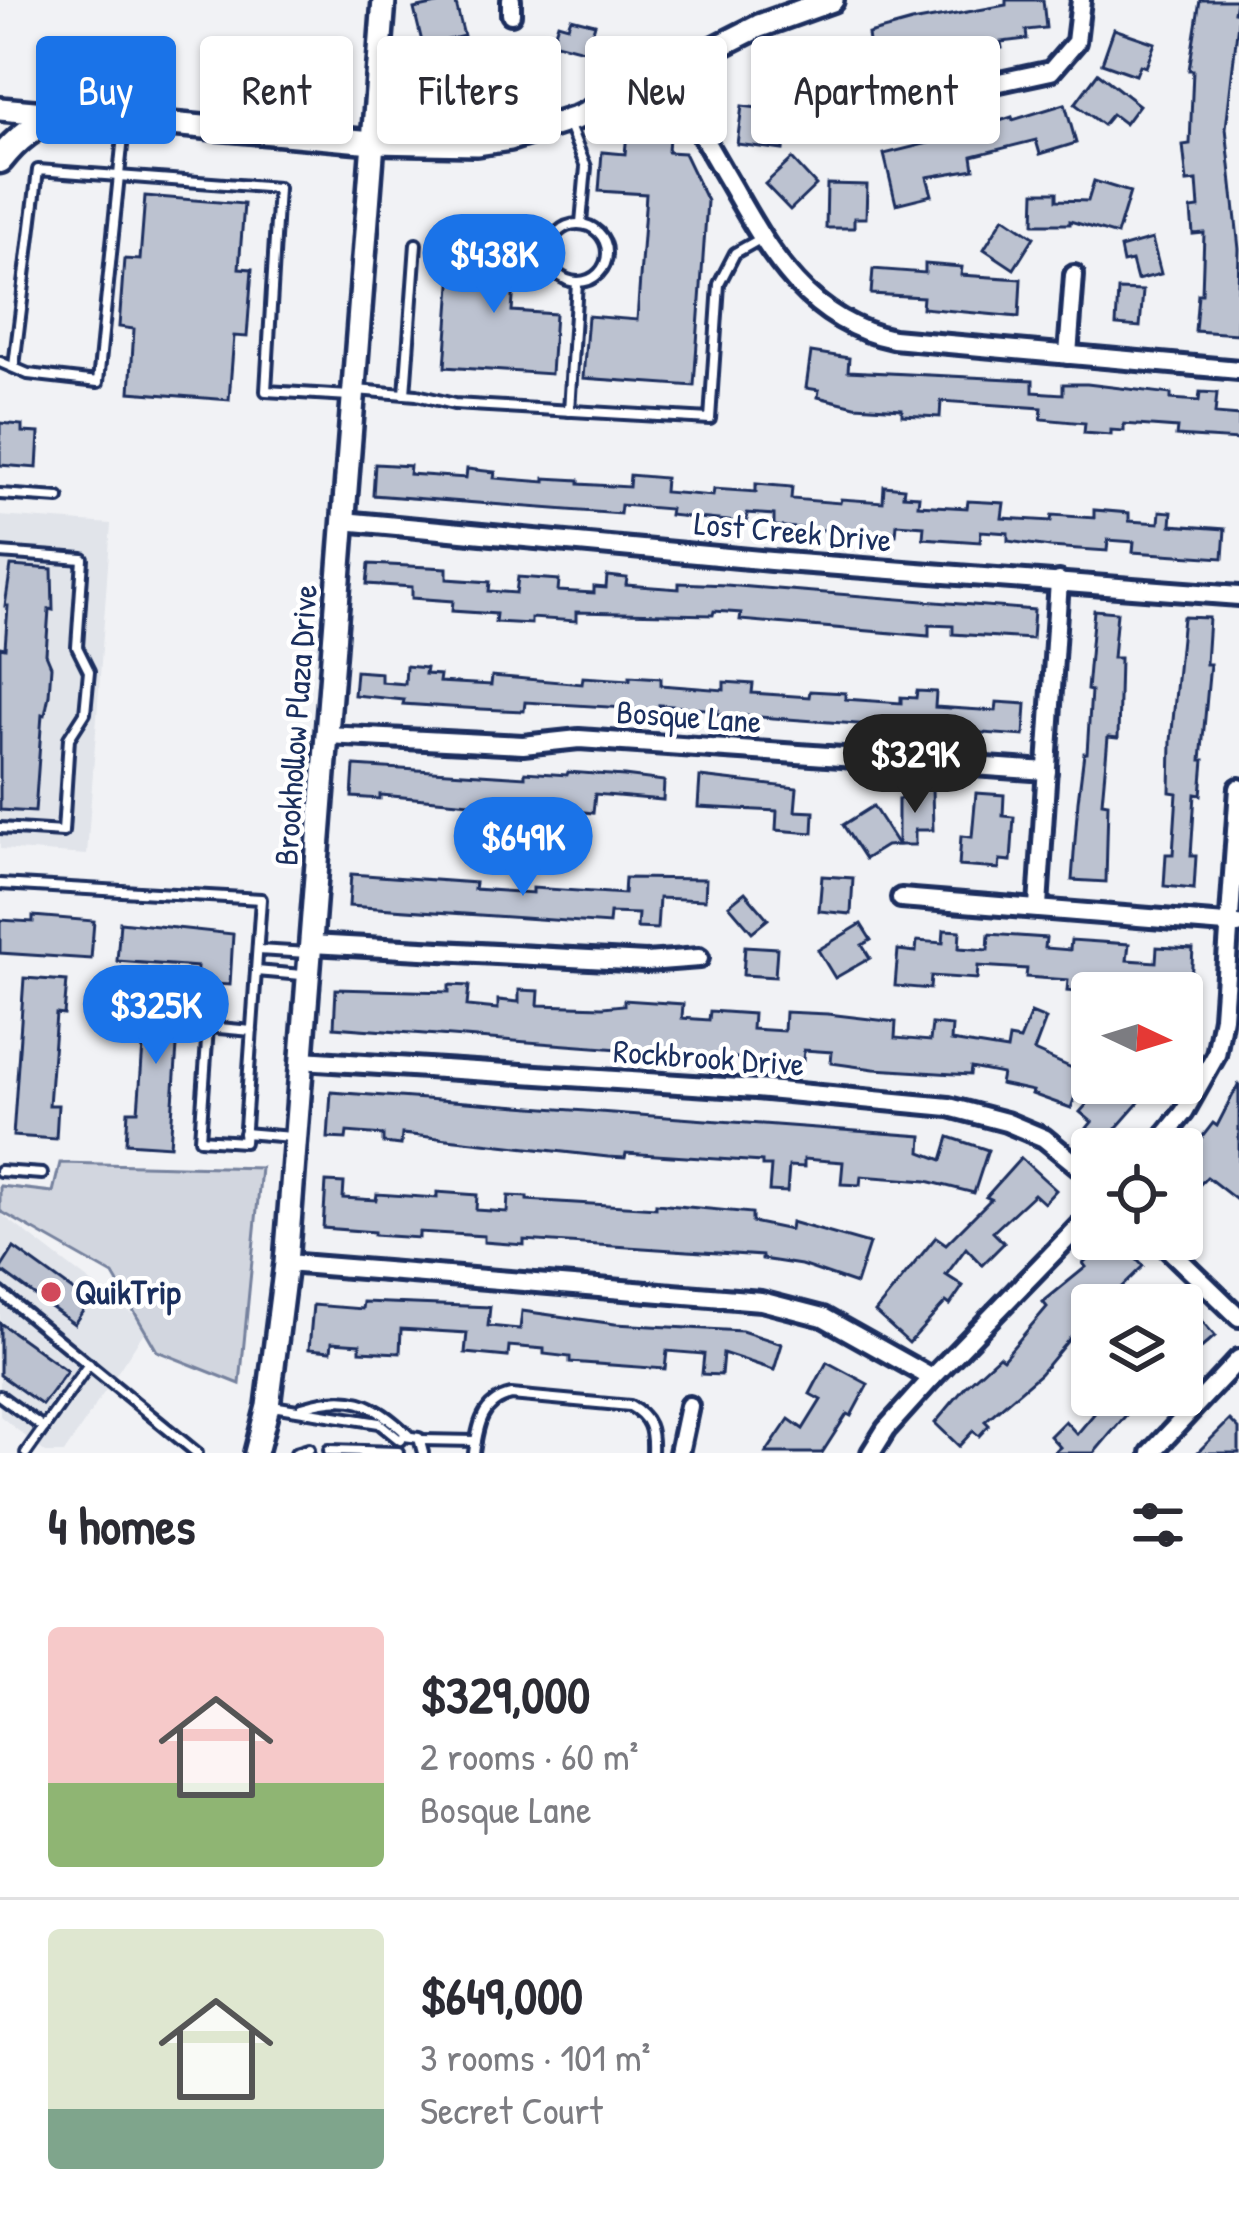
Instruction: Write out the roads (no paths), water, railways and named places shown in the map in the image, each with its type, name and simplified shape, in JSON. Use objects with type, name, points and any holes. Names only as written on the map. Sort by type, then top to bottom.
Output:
[{"type":"main road","points":[[0,160],[36,125]]},
{"type":"street","name":"Brookhollow Plaza Drive","points":[[256,1453],[268,1406],[286,1263],[384,0]]},
{"type":"street","points":[[727,43],[759,26],[832,0]]},
{"type":"street","points":[[1000,84],[1051,71],[1076,42],[1082,0]]},
{"type":"street","points":[[0,110],[36,113]]},
{"type":"street","points":[[176,126],[373,142],[476,144],[510,139],[585,113]]},
{"type":"street","points":[[707,144],[773,259],[801,290],[851,328],[893,339],[1239,370]]},
{"type":"street","points":[[1068,356],[1074,274]]},
{"type":"street","name":"Lost Creek Drive","points":[[344,521],[771,561],[1239,596]]},
{"type":"street","points":[[1038,906],[1059,581]]},
{"type":"street","name":"Bosque Lane","points":[[327,735],[501,745],[579,739],[1047,771]]},
{"type":"street","points":[[1171,1128],[1216,1055],[1234,925],[1239,788]]},
{"type":"street","points":[[901,898],[1234,925]]},
{"type":"street","points":[[310,958],[646,962],[699,958]]},
{"type":"street","name":"Rockbrook Drive","points":[[302,1060],[950,1107],[1006,1121],[1044,1138],[1071,1160]]},
{"type":"street","points":[[871,1453],[932,1378],[1071,1235]]},
{"type":"street","points":[[1180,1260],[1239,1316]]},
{"type":"street","points":[[286,1263],[761,1300],[823,1317],[932,1378]]},
{"type":"street","points":[[1151,1453],[1239,1358]]},
{"type":"street","points":[[679,1453],[688,1406]]},
{"type":"lane","points":[[567,121],[586,167],[581,223]]},
{"type":"lane","points":[[0,362],[28,374],[98,382],[121,144]]},
{"type":"lane","points":[[14,365],[38,170],[278,188],[266,391],[405,394],[454,404],[710,419],[719,284],[735,253],[761,238]]},
{"type":"lane","points":[[581,223],[601,234],[608,255],[594,278],[577,282],[553,269],[549,251],[559,230],[581,223]]},
{"type":"lane","points":[[405,394],[416,244]]},
{"type":"lane","points":[[568,411],[577,282]]},
{"type":"lane","points":[[0,494],[59,498]]},
{"type":"lane","points":[[0,553],[83,559],[77,647],[89,671],[85,713],[69,738],[63,832],[0,828]]},
{"type":"lane","points":[[0,884],[261,899],[258,950],[256,971],[252,1030],[244,1133],[244,1142],[200,1139],[208,1027],[252,1030]]},
{"type":"lane","points":[[258,950],[310,958]]},
{"type":"lane","points":[[256,971],[310,958]]},
{"type":"lane","points":[[244,1133],[296,1137]]},
{"type":"lane","points":[[0,1171],[42,1174]]},
{"type":"lane","points":[[0,1292],[197,1453]]},
{"type":"lane","points":[[26,1453],[89,1364]]},
{"type":"lane","points":[[474,1453],[488,1407],[495,1399],[511,1395],[630,1406],[644,1413],[651,1426],[652,1453]]},
{"type":"lane","points":[[0,1396],[44,1428]]},
{"type":"lane","points":[[268,1406],[362,1402],[382,1410],[404,1437]]},
{"type":"lane","points":[[299,1408],[314,1415],[379,1423],[404,1437],[476,1441]]},
{"type":"lane","points":[[329,1450],[398,1452],[404,1437]]},
{"type":"lane","points":[[422,1440],[425,1453]]},
{"type":"lane","points":[[296,1453],[309,1449]]},
{"type":"place","name":"QuikTrip","points":[[51,1292]]}]
